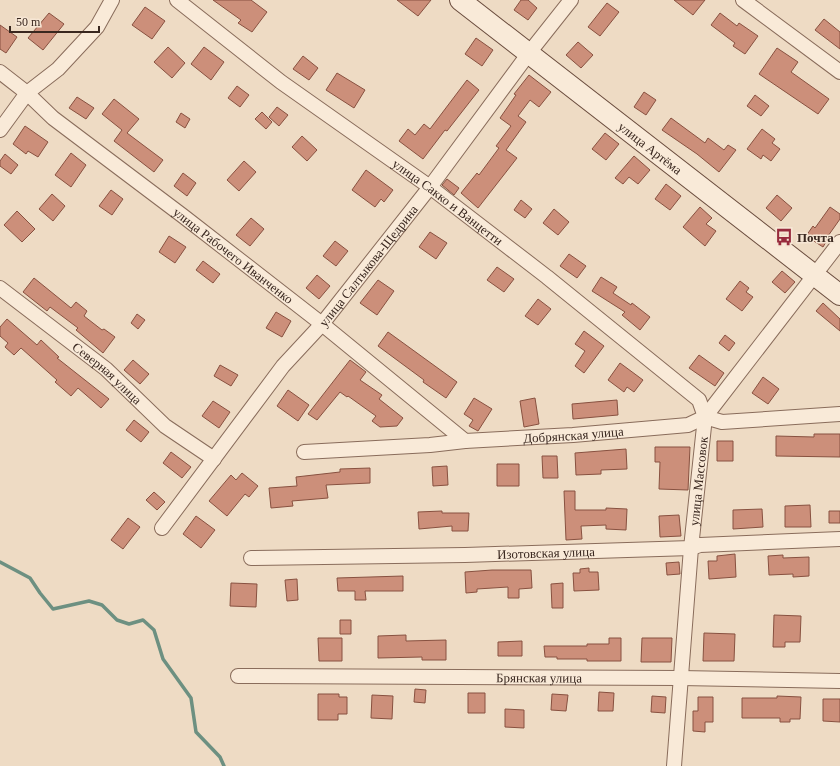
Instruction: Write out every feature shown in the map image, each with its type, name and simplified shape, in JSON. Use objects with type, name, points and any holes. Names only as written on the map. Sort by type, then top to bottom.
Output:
[{"type":"street","points":[[0,130],[27,93],[58,69],[97,27],[112,0]]},
{"type":"street","name":"улица Сакко и Ванцетти","points":[[177,0],[281,82],[430,186],[547,278],[699,400],[705,417]]},
{"type":"street","name":"улица Артёма","points":[[460,0],[840,295]]},
{"type":"street","name":"улица Салтыкова-Щедрина","points":[[162,528],[283,366],[322,324],[430,186],[529,53],[571,0]]},
{"type":"street","points":[[743,0],[840,72]]},
{"type":"street","name":"улица Рабочего Иванченко","points":[[0,72],[27,93],[53,118],[183,216],[322,324],[465,441]]},
{"type":"street","name":"улица Массовок","points":[[674,766],[691,548],[705,417],[840,242]]},
{"type":"street","name":"Северная улица","points":[[0,288],[106,369],[165,426],[214,459]]},
{"type":"street","points":[[705,417],[722,422],[840,414]]},
{"type":"street","name":"Добрянская улица","points":[[304,452],[573,435],[688,425],[705,417]]},
{"type":"street","name":"Изотовская улица","points":[[251,558],[465,555],[691,548],[700,545],[840,539]]},
{"type":"street","name":"Брянская улица","points":[[238,676],[680,678],[840,681]]},
{"type":"building","points":[[213,0],[251,0],[267,12],[252,32],[238,23],[241,20]]},
{"type":"building","points":[[397,0],[431,0],[418,16]]},
{"type":"building","points":[[521,0],[528,0],[537,8],[528,20],[514,10]]},
{"type":"building","points":[[674,0],[705,0],[693,15]]},
{"type":"building","points":[[607,3],[619,12],[600,36],[588,27]]},
{"type":"building","points":[[145,7],[165,21],[152,39],[132,25]]},
{"type":"building","points":[[49,13],[64,24],[43,50],[28,38]]},
{"type":"building","points":[[720,13],[737,26],[739,23],[758,36],[745,54],[733,46],[735,43],[711,25]]},
{"type":"building","points":[[824,19],[840,32],[840,49],[815,30]]},
{"type":"building","points":[[0,25],[17,37],[6,53],[0,49]]},
{"type":"building","points":[[476,38],[493,50],[482,66],[465,54]]},
{"type":"building","points":[[578,42],[593,55],[581,68],[566,55]]},
{"type":"building","points":[[168,47],[185,63],[172,78],[154,62]]},
{"type":"building","points":[[204,47],[224,62],[211,80],[191,64]]},
{"type":"building","points":[[777,48],[798,62],[791,72],[829,99],[818,114],[759,74]]},
{"type":"building","points":[[303,56],[318,68],[309,80],[293,69]]},
{"type":"building","points":[[337,73],[365,90],[354,108],[326,90]]},
{"type":"building","points":[[529,75],[551,92],[539,107],[530,100],[518,116],[526,122],[506,150],[517,158],[478,208],[461,193],[477,173],[479,175],[499,148],[496,146],[511,126],[500,118],[516,95],[514,94]]},
{"type":"building","points":[[467,80],[479,90],[423,159],[399,141],[408,129],[415,135],[424,124],[430,129]]},
{"type":"building","points":[[237,86],[249,95],[240,107],[228,98]]},
{"type":"building","points":[[644,92],[656,100],[646,115],[634,107]]},
{"type":"building","points":[[755,95],[769,106],[761,116],[747,106]]},
{"type":"building","points":[[77,97],[94,108],[86,119],[69,108]]},
{"type":"building","points":[[114,99],[139,119],[127,133],[163,160],[154,172],[114,141],[122,130],[102,114]]},
{"type":"building","points":[[277,107],[288,115],[279,126],[269,117]]},
{"type":"building","points":[[262,112],[272,122],[266,129],[255,119]]},
{"type":"building","points":[[181,113],[190,119],[185,128],[176,122]]},
{"type":"building","points":[[671,118],[705,143],[708,138],[724,150],[728,145],[736,150],[719,172],[697,154],[662,130]]},
{"type":"building","points":[[25,126],[48,142],[38,157],[28,151],[26,154],[13,144]]},
{"type":"building","points":[[762,129],[775,139],[772,143],[780,149],[771,161],[763,155],[761,159],[747,149]]},
{"type":"building","points":[[605,133],[619,144],[606,160],[592,149]]},
{"type":"building","points":[[302,136],[317,150],[307,161],[292,147]]},
{"type":"building","points":[[71,153],[86,165],[71,187],[55,175]]},
{"type":"building","points":[[5,154],[18,165],[11,174],[0,166],[0,161]]},
{"type":"building","points":[[634,156],[650,170],[638,184],[629,177],[623,184],[615,178]]},
{"type":"building","points":[[244,161],[256,172],[239,191],[227,180]]},
{"type":"building","points":[[366,170],[393,190],[384,202],[381,199],[375,207],[352,190]]},
{"type":"building","points":[[183,173],[196,183],[187,196],[174,186]]},
{"type":"building","points":[[447,179],[459,188],[454,195],[442,185]]},
{"type":"building","points":[[666,184],[681,196],[670,210],[655,199]]},
{"type":"building","points":[[111,190],[123,199],[112,215],[99,206]]},
{"type":"building","points":[[52,194],[65,206],[53,221],[39,209]]},
{"type":"building","points":[[777,195],[792,208],[781,221],[766,208]]},
{"type":"building","points":[[521,200],[532,209],[525,218],[514,210]]},
{"type":"building","points":[[700,207],[712,218],[706,224],[716,231],[705,246],[683,227]]},
{"type":"building","points":[[830,207],[840,214],[840,219],[828,236],[829,237],[823,247],[806,236],[813,226],[815,228]]},
{"type":"building","points":[[554,209],[569,222],[558,235],[543,223]]},
{"type":"building","points":[[17,211],[35,229],[22,242],[4,225]]},
{"type":"building","points":[[251,218],[264,229],[250,246],[236,235]]},
{"type":"building","points":[[430,232],[447,243],[436,259],[419,247]]},
{"type":"building","points":[[169,236],[186,247],[175,263],[159,252]]},
{"type":"building","points":[[335,241],[348,251],[336,266],[323,256]]},
{"type":"building","points":[[569,254],[586,266],[577,278],[560,266]]},
{"type":"building","points":[[203,261],[220,274],[213,283],[196,270]]},
{"type":"building","points":[[497,267],[514,279],[504,292],[487,280]]},
{"type":"building","points":[[782,271],[795,282],[785,293],[772,282]]},
{"type":"building","points":[[317,275],[330,286],[319,299],[306,288]]},
{"type":"building","points":[[601,277],[617,287],[613,293],[631,305],[632,303],[650,317],[640,330],[622,315],[625,312],[592,291]]},
{"type":"building","points":[[34,278],[71,308],[76,302],[87,311],[84,316],[102,330],[104,329],[115,337],[103,353],[76,330],[78,328],[50,307],[47,311],[23,292]]},
{"type":"building","points":[[378,280],[394,291],[377,315],[360,303]]},
{"type":"building","points":[[740,281],[749,288],[746,292],[753,297],[742,311],[726,299]]},
{"type":"building","points":[[538,299],[551,309],[538,325],[525,316]]},
{"type":"building","points":[[823,303],[840,319],[840,331],[816,311]]},
{"type":"building","points":[[276,312],[291,321],[282,337],[266,328]]},
{"type":"building","points":[[137,314],[145,320],[138,329],[131,323]]},
{"type":"building","points":[[7,319],[37,345],[41,340],[59,357],[57,358],[109,399],[101,408],[78,388],[71,396],[55,382],[57,380],[21,348],[14,355],[5,347],[8,343],[0,336],[0,327]]},
{"type":"building","points":[[584,331],[604,346],[584,373],[575,366],[585,351],[575,344]]},
{"type":"building","points":[[388,332],[457,382],[446,398],[423,382],[424,380],[378,346]]},
{"type":"building","points":[[725,335],[735,343],[729,351],[719,343]]},
{"type":"building","points":[[699,355],[724,373],[715,386],[689,368]]},
{"type":"building","points":[[133,360],[149,374],[140,384],[124,370]]},
{"type":"building","points":[[350,360],[366,372],[360,380],[382,395],[379,399],[403,418],[397,426],[380,427],[372,421],[376,416],[340,392],[317,420],[308,414]]},
{"type":"building","points":[[620,363],[643,380],[634,392],[627,387],[624,392],[608,380]]},
{"type":"building","points":[[220,365],[238,375],[231,386],[214,376]]},
{"type":"building","points":[[763,377],[779,389],[768,404],[752,393]]},
{"type":"building","points":[[288,390],[309,405],[298,421],[277,406]]},
{"type":"building","points":[[474,398],[492,409],[478,431],[469,426],[473,420],[464,414]]},
{"type":"building","points":[[535,398],[539,424],[524,427],[520,401]]},
{"type":"building","points":[[617,400],[618,415],[573,419],[572,404]]},
{"type":"building","points":[[213,401],[230,412],[219,428],[202,416]]},
{"type":"building","points":[[134,420],[149,432],[141,442],[126,430]]},
{"type":"building","points":[[814,434],[840,434],[840,457],[776,456],[776,436],[814,437]]},
{"type":"building","points":[[717,441],[733,441],[733,461],[717,461]]},
{"type":"building","points":[[655,447],[690,447],[688,490],[659,489],[660,462],[655,462]]},
{"type":"building","points":[[626,449],[627,469],[601,470],[601,474],[576,475],[575,453]]},
{"type":"building","points":[[171,452],[191,467],[182,478],[163,463]]},
{"type":"building","points":[[542,456],[557,456],[558,478],[543,478]]},
{"type":"building","points":[[497,464],[519,464],[519,486],[497,486]]},
{"type":"building","points":[[447,466],[448,485],[433,486],[432,467]]},
{"type":"building","points":[[370,468],[370,483],[326,485],[328,498],[292,501],[293,506],[271,508],[269,488],[297,486],[296,477],[340,472],[340,469]]},
{"type":"building","points":[[242,473],[258,486],[249,497],[245,494],[227,516],[209,501],[231,475],[236,480]]},
{"type":"building","points":[[564,491],[575,491],[575,510],[606,510],[606,508],[627,509],[626,530],[606,529],[606,525],[581,526],[582,539],[566,540]]},
{"type":"building","points":[[154,492],[165,502],[157,510],[146,500]]},
{"type":"building","points":[[810,505],[811,527],[785,527],[785,506]]},
{"type":"building","points":[[762,509],[763,527],[733,529],[733,510]]},
{"type":"building","points":[[442,511],[442,513],[469,513],[468,531],[452,531],[452,526],[419,529],[418,512]]},
{"type":"building","points":[[829,511],[840,511],[840,523],[829,523]]},
{"type":"building","points":[[679,515],[681,536],[660,537],[659,516]]},
{"type":"building","points":[[196,516],[215,530],[201,548],[183,534]]},
{"type":"building","points":[[128,518],[140,527],[123,549],[111,540]]},
{"type":"building","points":[[735,554],[736,577],[709,579],[708,561],[717,561],[717,556]]},
{"type":"building","points":[[783,555],[783,558],[809,557],[809,576],[793,577],[793,574],[769,575],[768,556]]},
{"type":"building","points":[[679,562],[680,574],[667,575],[666,563]]},
{"type":"building","points":[[589,568],[589,572],[598,572],[599,590],[574,591],[573,573],[580,573],[580,569]]},
{"type":"building","points":[[531,570],[532,588],[519,589],[519,598],[508,598],[508,587],[477,589],[477,592],[466,593],[465,572]]},
{"type":"building","points":[[403,576],[403,591],[365,591],[366,600],[355,600],[355,591],[338,591],[337,578]]},
{"type":"building","points":[[297,579],[298,600],[287,601],[285,580]]},
{"type":"building","points":[[231,583],[257,584],[256,607],[230,606]]},
{"type":"building","points":[[563,583],[563,608],[552,608],[551,584]]},
{"type":"building","points":[[774,615],[801,616],[800,642],[785,642],[785,647],[773,647]]},
{"type":"building","points":[[340,620],[351,620],[351,634],[340,634]]},
{"type":"building","points":[[704,633],[735,634],[734,661],[703,661]]},
{"type":"building","points":[[406,635],[406,641],[446,640],[446,660],[422,660],[422,657],[378,658],[378,636]]},
{"type":"building","points":[[318,638],[342,638],[342,661],[319,661]]},
{"type":"building","points":[[609,638],[621,638],[621,661],[587,661],[587,659],[557,659],[557,657],[545,657],[544,646],[587,646],[587,644],[609,644]]},
{"type":"building","points":[[642,638],[672,638],[671,662],[641,662]]},
{"type":"building","points":[[522,641],[522,656],[498,656],[498,642]]},
{"type":"building","points":[[415,689],[426,690],[425,703],[414,702]]},
{"type":"building","points":[[599,692],[614,693],[613,711],[598,711]]},
{"type":"building","points":[[468,693],[485,693],[485,713],[468,713]]},
{"type":"building","points":[[318,694],[339,694],[339,697],[347,697],[347,714],[338,714],[338,720],[318,720]]},
{"type":"building","points":[[552,694],[568,695],[566,711],[551,710]]},
{"type":"building","points":[[372,695],[393,696],[392,719],[371,718]]},
{"type":"building","points":[[652,696],[666,697],[665,713],[651,712]]},
{"type":"building","points":[[777,696],[801,697],[800,719],[790,719],[790,722],[780,722],[780,718],[742,718],[742,698],[777,698]]},
{"type":"building","points":[[698,697],[713,697],[713,722],[705,722],[705,732],[693,731],[693,711],[698,711]]},
{"type":"building","points":[[823,699],[840,699],[840,722],[823,721]]},
{"type":"building","points":[[505,709],[524,710],[524,728],[505,727]]},
{"type":"waterway","points":[[0,562],[30,578],[53,609],[89,601],[102,605],[117,620],[129,624],[143,620],[154,630],[163,659],[191,698],[196,732],[220,757],[224,766]]},
{"type":"place","name":"Почта","points":[[784,237]]}]
